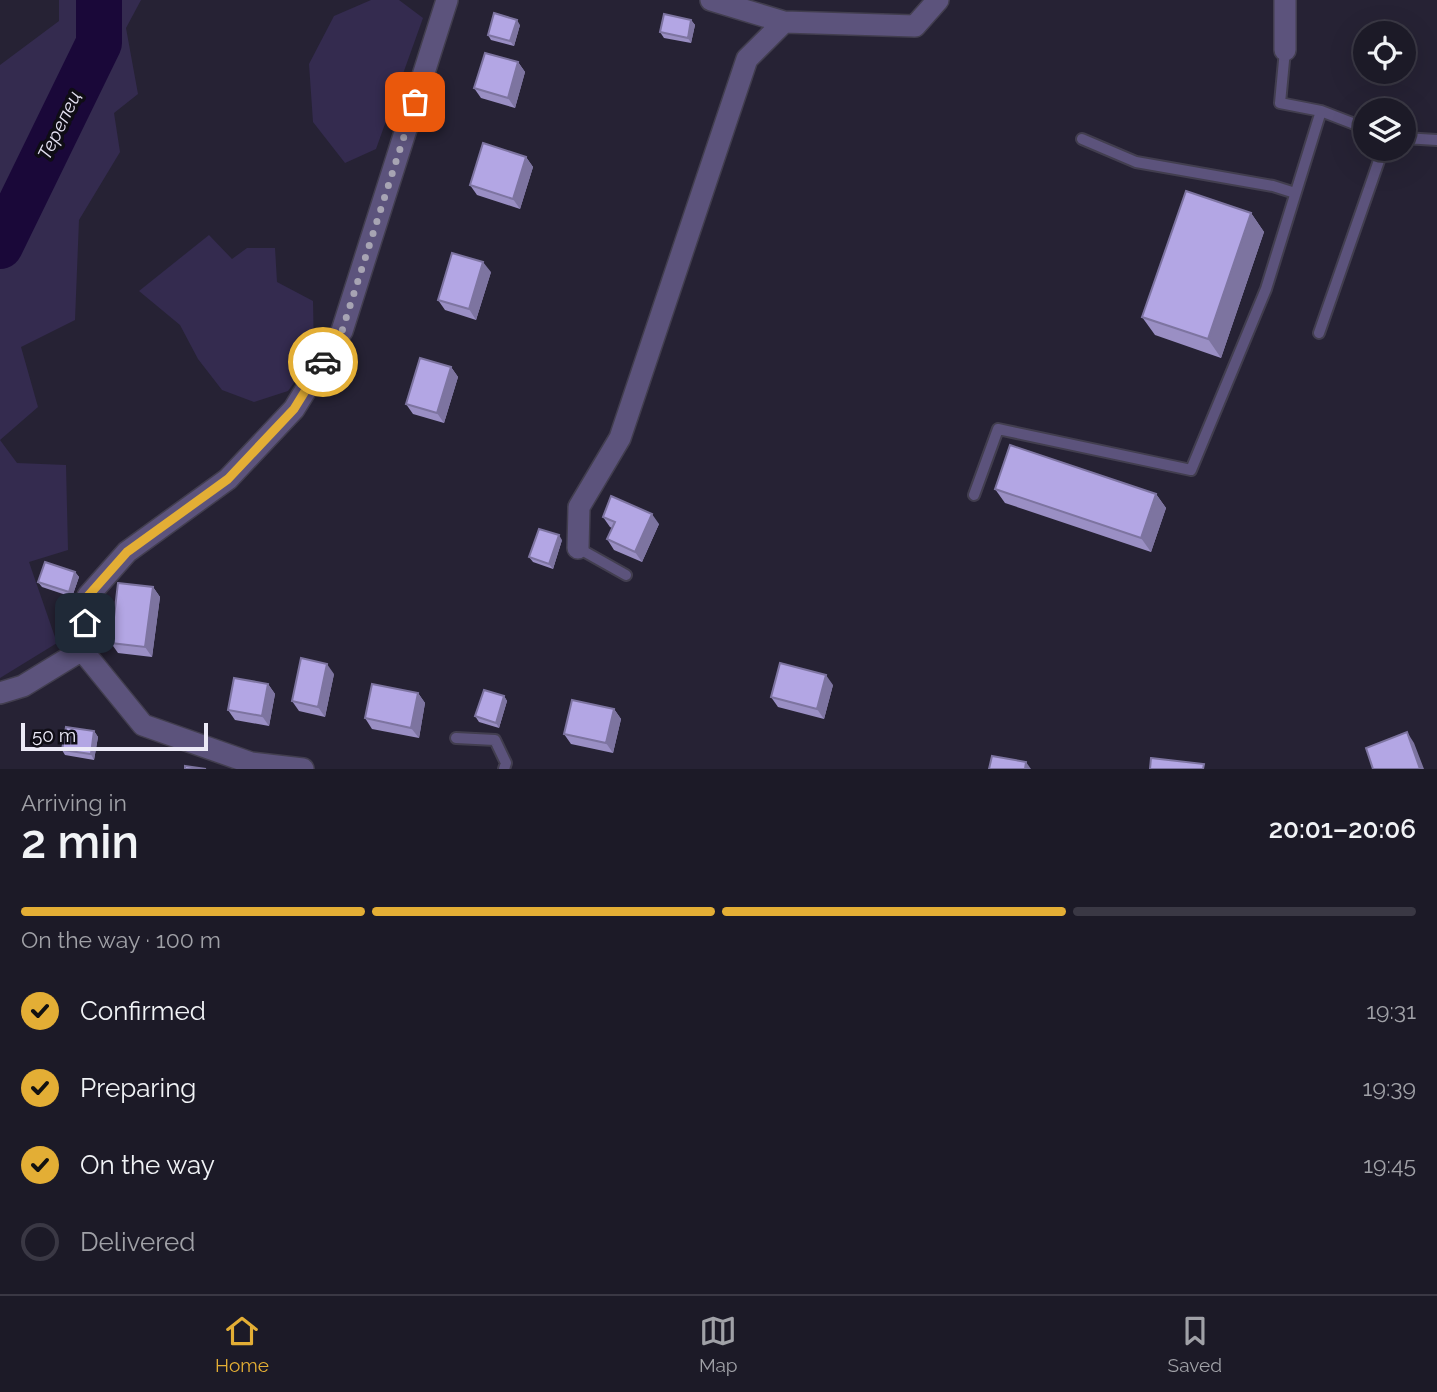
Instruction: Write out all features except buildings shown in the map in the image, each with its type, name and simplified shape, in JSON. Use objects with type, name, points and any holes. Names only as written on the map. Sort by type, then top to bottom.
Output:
[{"type":"street","points":[[303,769],[251,763],[143,725],[82,650],[88,596],[127,552],[228,479],[294,409],[342,331],[447,0]]},
{"type":"street","points":[[711,0],[784,22],[915,26],[939,0]]},
{"type":"street","points":[[1285,0],[1285,50]]},
{"type":"street","points":[[578,548],[579,507],[620,438],[747,59],[784,22]]},
{"type":"street","points":[[0,693],[23,686],[82,650]]},
{"type":"lane","points":[[1285,50],[1280,103],[1321,111],[1353,123]]},
{"type":"lane","points":[[974,495],[998,429],[1191,470],[1266,289],[1321,111]]},
{"type":"lane","points":[[1082,139],[1136,162],[1273,186],[1296,193]]},
{"type":"lane","points":[[1416,139],[1437,141]]},
{"type":"lane","points":[[1319,333],[1379,161]]},
{"type":"lane","points":[[578,548],[626,575]]},
{"type":"lane","points":[[456,738],[495,740],[506,763],[505,769]]},
{"type":"shaded area","points":[[59,0],[141,0],[126,28],[138,94],[114,113],[120,152],[79,220],[75,320],[21,347],[38,407],[0,440],[0,65],[59,21]]},
{"type":"shaded area","points":[[371,0],[399,0],[423,18],[376,149],[345,163],[313,122],[309,64],[334,16]]},
{"type":"shaded area","points":[[209,235],[232,259],[247,248],[275,248],[277,282],[313,301],[314,355],[288,391],[254,402],[222,390],[198,359],[180,325],[139,291]]},
{"type":"shaded area","points":[[0,440],[17,463],[66,465],[68,550],[29,562],[57,643],[0,678]]},
{"type":"waterway","name":"Терепец","points":[[0,246],[99,43],[99,0]]},
{"type":"way so far","points":[[323,362],[342,331],[415,102]]},
{"type":"route","points":[[85,623],[88,596],[127,552],[228,479],[294,409],[323,362]]}]
